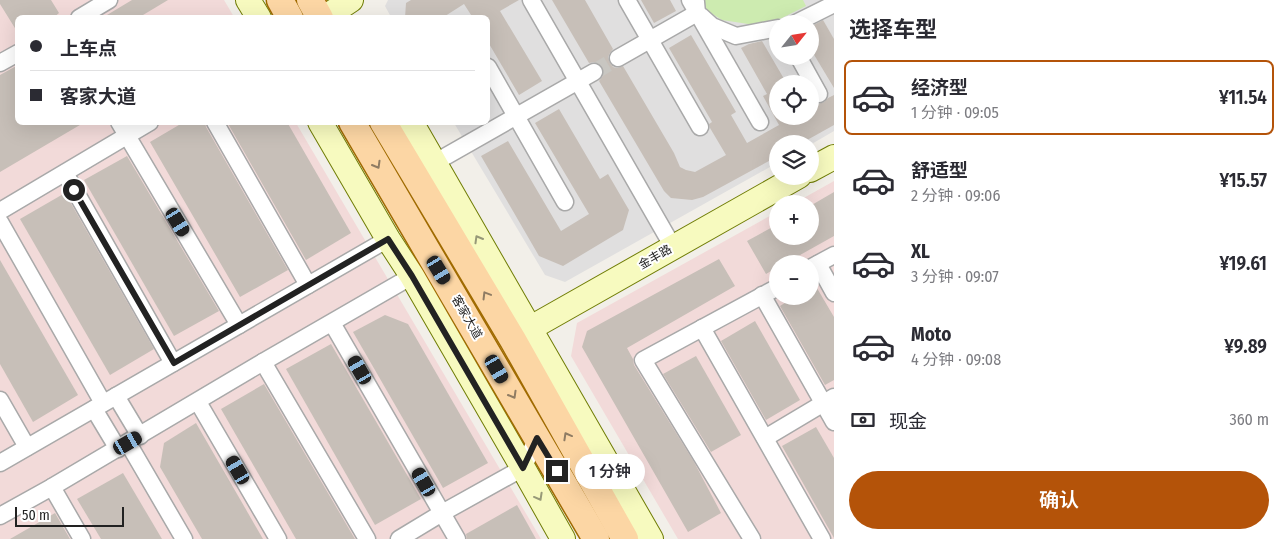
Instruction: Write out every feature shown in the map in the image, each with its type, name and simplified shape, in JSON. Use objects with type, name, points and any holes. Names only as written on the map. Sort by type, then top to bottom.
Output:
[{"type":"main road","points":[[280,0],[288,15]]},
{"type":"main road","points":[[310,0],[320,15]]},
{"type":"main road","name":"客家大道","points":[[354,125],[596,539]]},
{"type":"main road","points":[[385,125],[521,335],[625,539]]},
{"type":"street","points":[[84,15],[109,0]]},
{"type":"street","points":[[248,0],[257,15]]},
{"type":"street","points":[[531,0],[673,248]]},
{"type":"street","points":[[627,0],[700,127]]},
{"type":"street","points":[[618,58],[650,40],[694,4]]},
{"type":"street","points":[[694,4],[712,26],[736,36],[769,30]]},
{"type":"street","points":[[694,4],[760,122]]},
{"type":"street","points":[[812,15],[834,4]]},
{"type":"street","points":[[328,15],[346,5]]},
{"type":"street","points":[[0,63],[15,55]]},
{"type":"street","points":[[803,65],[820,94]]},
{"type":"street","points":[[490,70],[565,202]]},
{"type":"street","points":[[434,163],[594,72]]},
{"type":"street","points":[[0,211],[64,173],[123,130],[140,125]]},
{"type":"street","points":[[217,125],[308,285]]},
{"type":"street","points":[[322,125],[388,239],[412,276],[563,539]]},
{"type":"street","points":[[413,125],[434,163],[521,335],[651,539]]},
{"type":"street","points":[[123,130],[239,325]]},
{"type":"street","points":[[819,165],[834,157]]},
{"type":"street","points":[[64,173],[174,363]]},
{"type":"street","name":"金丰路","points":[[521,335],[783,185]]},
{"type":"street","points":[[0,222],[184,539]]},
{"type":"street","points":[[0,463],[388,239]]},
{"type":"street","points":[[819,263],[834,254]]},
{"type":"street","points":[[819,273],[834,293]]},
{"type":"street","points":[[0,516],[412,276]]},
{"type":"street","points":[[746,537],[643,360],[769,291]]},
{"type":"street","points":[[762,295],[829,400],[834,422]]},
{"type":"street","points":[[332,323],[457,539]]},
{"type":"street","points":[[702,328],[822,539]]},
{"type":"street","points":[[263,362],[366,539]]},
{"type":"street","points":[[0,400],[27,447]]},
{"type":"street","points":[[765,438],[829,400]]},
{"type":"street","points":[[198,402],[278,539]]},
{"type":"street","points":[[104,403],[128,442]]},
{"type":"street","points":[[400,539],[442,513],[523,468],[537,438]]},
{"type":"street","points":[[52,487],[82,539]]},
{"type":"shaded area","points":[[0,0],[224,0],[233,15],[15,15],[15,125],[297,125],[541,539],[0,539]]},
{"type":"shaded area","points":[[388,0],[834,0],[834,131],[819,140],[819,135],[769,135],[769,167],[565,282],[545,275],[455,125],[490,125],[490,15],[390,15],[385,6]]},
{"type":"shaded area","points":[[834,181],[834,539],[678,539],[571,356],[577,323],[769,216],[769,245],[819,245],[819,195],[809,195]]},
{"type":"green space","points":[[704,0],[803,0],[806,6],[788,15],[769,15],[769,21],[755,25],[722,20],[706,10]]},
{"type":"building","points":[[0,0],[51,0],[59,13],[57,15],[15,15],[15,28],[0,4]]},
{"type":"building","points":[[132,0],[168,0],[143,15],[107,15]]},
{"type":"building","points":[[411,0],[519,0],[500,11],[542,81],[519,95],[490,45],[490,15],[471,15],[464,4],[447,15],[405,15],[406,3]]},
{"type":"building","points":[[552,0],[585,0],[613,49],[608,57],[610,63],[613,67],[617,68],[623,66],[674,153],[680,167],[686,170],[695,172],[726,155],[710,128],[709,124],[712,122],[669,48],[691,35],[736,112],[731,115],[747,143],[779,125],[819,125],[819,104],[834,95],[834,125],[816,135],[769,135],[769,161],[703,197],[692,200],[671,198],[664,191],[599,81],[604,73],[602,67],[595,62],[589,63]]},
{"type":"building","points":[[641,0],[670,0],[676,11],[654,23]]},
{"type":"building","points":[[823,20],[834,39],[834,88],[819,63],[819,22]]},
{"type":"building","points":[[762,41],[769,53],[769,65],[776,65],[782,75],[769,75],[769,107],[763,96],[767,94],[741,48]]},
{"type":"building","points":[[15,67],[15,125],[80,125],[0,172],[0,75]]},
{"type":"building","points":[[559,109],[600,179],[608,174],[629,210],[623,230],[563,266],[539,256],[481,156],[508,141],[561,231],[589,214],[535,123]]},
{"type":"building","points":[[179,125],[206,125],[288,270],[240,297],[150,142]]},
{"type":"building","points":[[229,125],[289,125],[351,233],[306,260]]},
{"type":"building","points":[[127,156],[219,311],[174,336],[84,180]]},
{"type":"building","points":[[834,192],[834,236],[819,244],[819,201]]},
{"type":"building","points":[[65,193],[154,349],[110,375],[20,219]]},
{"type":"building","points":[[769,229],[769,245],[818,245],[800,255],[769,255],[769,272],[766,274],[747,241]]},
{"type":"building","points":[[719,259],[735,286],[627,348],[634,365],[694,462],[721,513],[688,532],[582,347],[587,331]]},
{"type":"building","points":[[0,260],[78,395],[33,422],[0,364]]},
{"type":"building","points":[[819,292],[834,317],[834,380],[825,385],[780,306],[819,305]]},
{"type":"building","points":[[385,315],[408,324],[488,463],[443,488],[353,332]]},
{"type":"building","points":[[755,321],[800,400],[766,420],[721,341]]},
{"type":"building","points":[[331,344],[421,499],[375,525],[286,369]]},
{"type":"building","points":[[696,356],[741,435],[711,452],[663,374]]},
{"type":"building","points":[[264,384],[355,539],[296,539],[221,409]]},
{"type":"building","points":[[196,423],[263,539],[202,539],[160,467],[164,443]]},
{"type":"building","points":[[816,427],[834,458],[834,538],[782,446]]},
{"type":"building","points":[[123,473],[162,539],[101,539],[77,499]]},
{"type":"building","points":[[517,505],[536,539],[467,539],[466,534]]},
{"type":"building","points":[[55,513],[70,539],[10,539],[43,520]]},
{"type":"tunnel","points":[[594,72],[618,58]]},
{"type":"route","points":[[74,190],[174,363],[388,239],[412,276],[523,468],[537,438],[557,471]]}]
